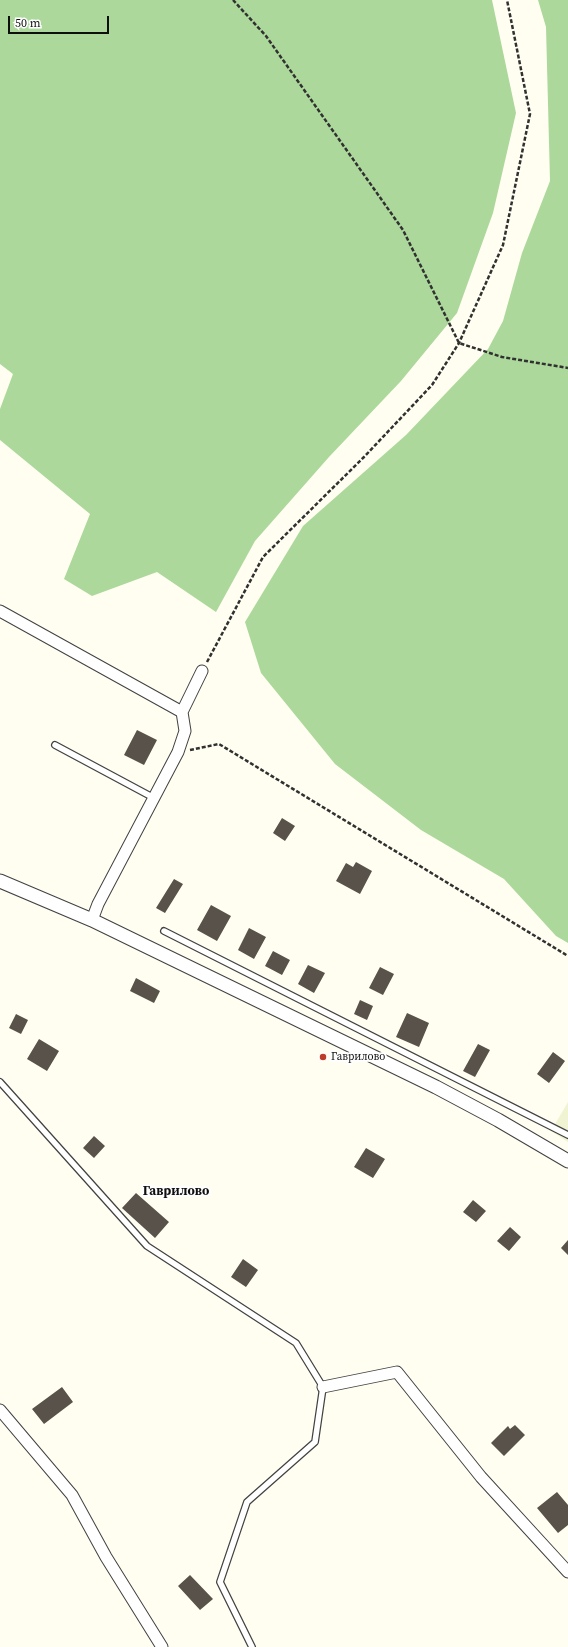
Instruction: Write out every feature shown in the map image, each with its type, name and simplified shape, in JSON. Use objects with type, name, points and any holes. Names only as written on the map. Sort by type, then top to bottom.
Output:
[{"type":"street","points":[[0,611],[182,712]]},
{"type":"street","points":[[92,920],[98,904],[178,752],[185,731],[182,712],[202,671]]},
{"type":"street","points":[[0,881],[92,920],[436,1087],[498,1120],[568,1162]]},
{"type":"street","points":[[323,1387],[397,1372],[480,1477],[568,1572]]},
{"type":"street","points":[[0,1410],[72,1495],[106,1557],[162,1647]]},
{"type":"lane","points":[[55,745],[154,798]]},
{"type":"lane","points":[[164,931],[568,1135]]},
{"type":"lane","points":[[0,1082],[147,1246],[296,1343],[323,1387],[315,1442],[246,1502],[220,1582],[252,1647]]},
{"type":"path","points":[[233,0],[266,36],[403,230],[459,343],[502,357],[568,368]]},
{"type":"path","points":[[202,671],[263,557],[364,457],[432,385],[459,343],[503,245],[530,114],[507,0]]},
{"type":"path","points":[[178,752],[219,744],[568,956]]},
{"type":"green space","points":[[0,0],[492,0],[516,113],[493,213],[457,313],[401,381],[329,457],[255,541],[216,612],[157,572],[92,596],[64,579],[90,514],[0,440],[0,409],[13,374],[0,364]]},
{"type":"green space","points":[[538,0],[568,0],[568,943],[556,936],[504,879],[421,830],[335,764],[261,673],[245,622],[303,526],[406,435],[488,349],[503,321],[522,253],[550,181],[546,27]]},
{"type":"green space","points":[[568,1102],[568,1142],[551,1131]]},
{"type":"building","points":[[137,730],[157,740],[144,765],[124,755]]},
{"type":"building","points":[[282,818],[295,826],[285,841],[273,833]]},
{"type":"building","points":[[356,862],[372,871],[360,894],[336,881],[346,863],[353,867]]},
{"type":"building","points":[[174,879],[183,884],[165,913],[156,908]]},
{"type":"building","points":[[211,905],[231,916],[217,941],[197,930]]},
{"type":"building","points":[[249,928],[266,937],[254,959],[238,950]]},
{"type":"building","points":[[273,951],[290,960],[282,975],[265,966]]},
{"type":"building","points":[[308,965],[325,973],[314,993],[298,984]]},
{"type":"building","points":[[380,967],[394,974],[383,995],[369,988]]},
{"type":"building","points":[[136,978],[160,991],[154,1003],[130,991]]},
{"type":"building","points":[[360,1000],[373,1006],[367,1020],[354,1014]]},
{"type":"building","points":[[407,1013],[429,1023],[419,1047],[396,1037]]},
{"type":"building","points":[[16,1014],[28,1020],[21,1034],[9,1028]]},
{"type":"building","points":[[39,1039],[59,1051],[47,1071],[27,1059]]},
{"type":"building","points":[[478,1044],[490,1050],[475,1077],[463,1071]]},
{"type":"building","points":[[553,1052],[565,1061],[549,1083],[537,1074]]},
{"type":"building","points":[[94,1136],[105,1146],[94,1158],[83,1148]]},
{"type":"building","points":[[366,1148],[385,1159],[373,1178],[354,1167]]},
{"type":"building","points":[[136,1193],[169,1222],[155,1238],[122,1208]]},
{"type":"building","points":[[473,1200],[486,1211],[476,1222],[463,1212]]},
{"type":"building","points":[[510,1227],[521,1237],[509,1251],[497,1241]]},
{"type":"building","points":[[568,1240],[568,1255],[561,1248]]},
{"type":"building","points":[[243,1259],[258,1270],[246,1287],[231,1277]]},
{"type":"building","points":[[62,1387],[73,1402],[44,1424],[32,1409]]},
{"type":"building","points":[[515,1425],[525,1435],[504,1456],[491,1443],[508,1426],[510,1429]]},
{"type":"building","points":[[557,1492],[568,1505],[568,1525],[558,1533],[537,1508]]},
{"type":"building","points":[[190,1575],[213,1599],[200,1610],[178,1586]]},
{"type":"place","name":"Гаврилово","points":[[323,1057]]},
{"type":"district","name":"Гаврилово","points":[[176,1192]]}]
